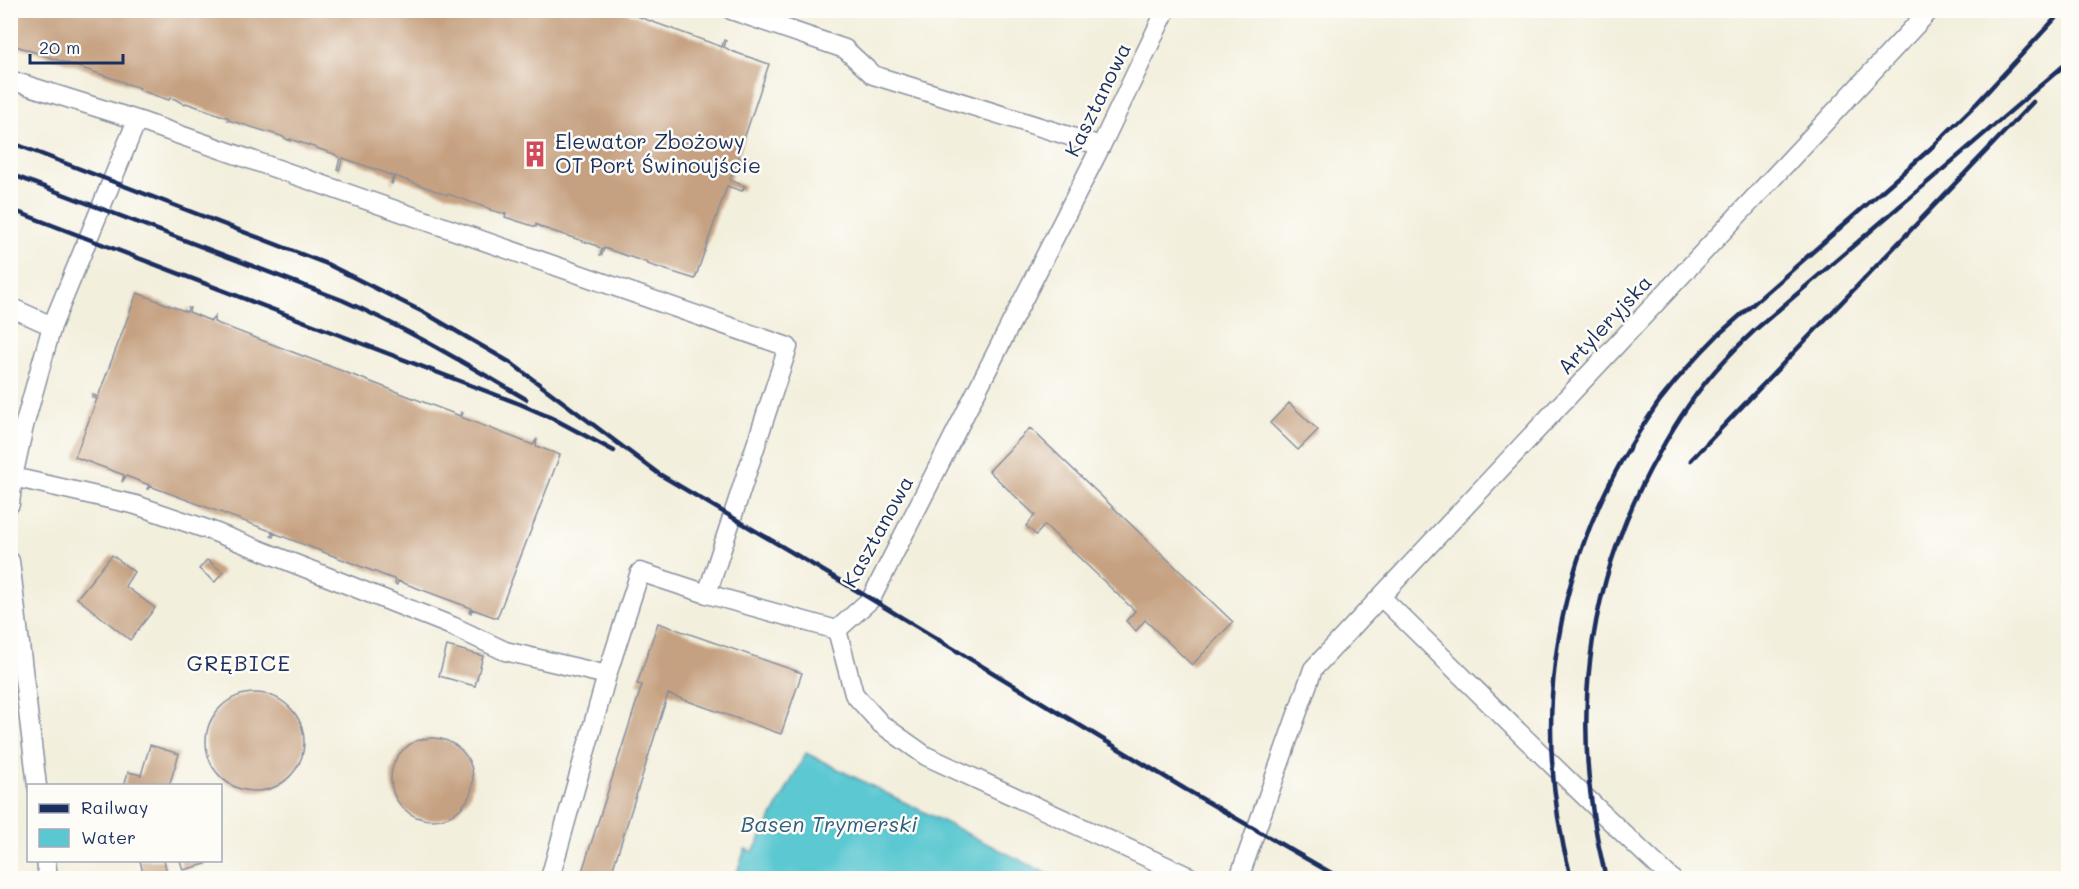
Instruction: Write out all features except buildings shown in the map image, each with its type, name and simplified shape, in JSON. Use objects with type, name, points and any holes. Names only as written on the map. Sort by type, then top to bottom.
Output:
[{"type":"lane","points":[[731,10],[846,49],[873,75],[1101,146]]},
{"type":"lane","name":"Kasztanowa","points":[[837,630],[871,599],[888,569],[1101,146],[1166,10]]},
{"type":"lane","name":"Artyleryjska","points":[[1239,879],[1313,669],[1930,10]]},
{"type":"lane","points":[[10,80],[136,120],[788,347],[707,594]]},
{"type":"lane","points":[[10,504],[13,477],[24,426],[52,326],[136,120]]},
{"type":"lane","points":[[10,307],[52,326]]},
{"type":"lane","points":[[13,477],[136,505],[212,531],[452,626],[506,651],[607,675]]},
{"type":"lane","points":[[10,561],[37,784]]},
{"type":"lane","points":[[550,879],[607,675],[640,572],[707,594],[837,630],[854,694],[881,724],[926,756],[1192,879]]},
{"type":"lane","points":[[1381,597],[1552,763],[1591,804],[1671,879]]},
{"type":"lane","points":[[46,862],[48,879]]},
{"type":"water","name":"Basen Trymerski","points":[[806,753],[1056,878],[735,878],[745,849],[753,852]]},
{"type":"railway","points":[[1571,878],[1559,824],[1553,771],[1551,717],[1555,664],[1564,612],[1578,560],[1597,509],[1622,460],[1661,399],[1711,342],[1930,149],[1977,103],[2063,10]]},
{"type":"railway","points":[[1606,878],[1595,823],[1588,769],[1586,715],[1590,661],[1599,608],[1613,556],[1633,505],[1658,455],[1704,384],[1755,330],[2068,62]]},
{"type":"railway","points":[[1691,460],[2033,102]]},
{"type":"railway","points":[[10,142],[327,264],[425,313],[511,363],[659,474],[1185,789],[1340,878]]},
{"type":"railway","points":[[10,174],[342,300],[413,335],[526,399]]},
{"type":"railway","points":[[10,209],[520,404],[614,451]]},
{"type":"place","name":"Elewator Zbożowy OT Port Świnoujście","points":[[535,154]]},
{"type":"district","name":"GRĘBICE","points":[[239,663]]}]
